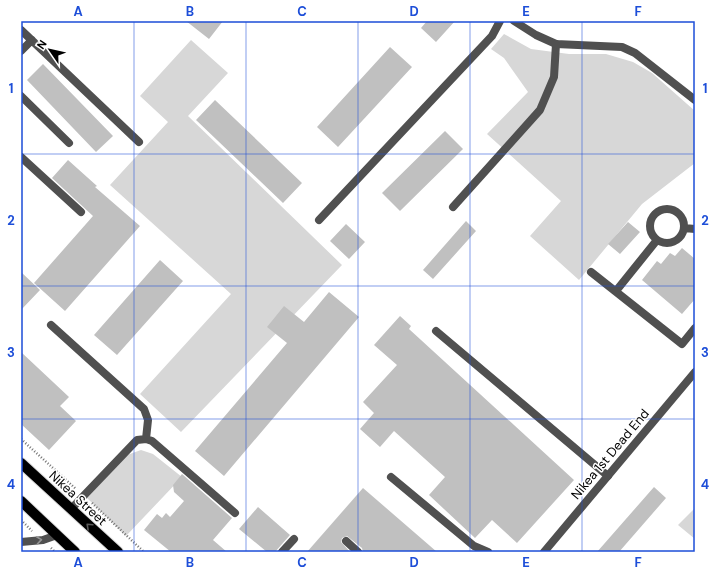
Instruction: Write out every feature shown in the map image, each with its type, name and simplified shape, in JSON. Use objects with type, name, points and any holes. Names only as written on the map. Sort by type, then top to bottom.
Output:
[{"type":"main road","name":"Nikea Street","points":[[21,462],[118,552]]},
{"type":"main road","points":[[21,501],[72,551]]},
{"type":"street","points":[[319,220],[492,36],[500,21]]},
{"type":"street","points":[[514,21],[536,35],[556,44],[622,47],[635,53],[695,100]]},
{"type":"street","points":[[21,30],[139,142]]},
{"type":"street","points":[[21,51],[32,40]]},
{"type":"street","points":[[452,207],[540,110],[554,77],[556,44]]},
{"type":"street","points":[[21,96],[69,143]]},
{"type":"street","points":[[21,157],[81,212]]},
{"type":"street","points":[[668,208],[678,212],[682,217],[684,228],[679,238],[674,242],[668,243],[657,240],[650,232],[650,221],[657,212],[662,209],[668,208]]},
{"type":"street","points":[[684,228],[695,229]]},
{"type":"street","points":[[616,291],[657,240]]},
{"type":"street","points":[[592,272],[682,344],[695,328]]},
{"type":"street","points":[[52,325],[144,409],[148,420],[146,439]]},
{"type":"street","points":[[436,331],[608,476]]},
{"type":"street","name":"Nikea 1st Dead End","points":[[544,552],[695,372]]},
{"type":"street","points":[[71,509],[137,440],[146,439],[152,441],[235,514]]},
{"type":"street","points":[[391,477],[474,546],[488,552]]},
{"type":"street","points":[[21,542],[43,540],[58,536]]},
{"type":"street","points":[[282,552],[294,539]]},
{"type":"street","points":[[346,541],[358,552]]},
{"type":"shaded area","points":[[504,34],[531,49],[569,54],[606,54],[633,62],[652,73],[695,111],[695,163],[642,204],[579,280],[530,236],[561,201],[487,134],[528,92],[504,58],[491,49]]},
{"type":"shaded area","points":[[191,40],[228,73],[188,116],[342,265],[181,432],[140,394],[231,294],[110,185],[168,122],[140,96]]},
{"type":"shaded area","points":[[141,450],[153,454],[182,477],[126,536],[87,498],[127,455]]},
{"type":"shaded area","points":[[695,508],[695,539],[678,525]]},
{"type":"building","points":[[186,21],[223,21],[209,39]]},
{"type":"building","points":[[427,21],[455,21],[436,42],[421,28]]},
{"type":"building","points":[[390,47],[412,67],[338,147],[317,127]]},
{"type":"building","points":[[43,64],[113,136],[96,152],[27,80]]},
{"type":"building","points":[[215,100],[302,183],[283,203],[196,120]]},
{"type":"building","points":[[445,131],[463,149],[400,211],[382,193]]},
{"type":"building","points":[[68,160],[97,186],[95,187],[140,226],[65,311],[34,283],[93,216],[52,178]]},
{"type":"building","points":[[466,221],[476,231],[433,279],[423,270]]},
{"type":"building","points":[[628,222],[640,232],[620,254],[608,244]]},
{"type":"building","points":[[346,224],[365,242],[349,259],[330,241]]},
{"type":"building","points":[[682,248],[695,259],[695,299],[682,314],[642,280],[657,261],[661,264],[670,253],[675,256]]},
{"type":"building","points":[[160,260],[183,281],[117,355],[94,335]]},
{"type":"building","points":[[21,272],[40,290],[21,310]]},
{"type":"building","points":[[329,292],[359,317],[224,476],[195,451],[287,343],[267,327],[284,306],[304,322]]},
{"type":"building","points":[[400,316],[411,326],[409,329],[574,480],[517,543],[492,520],[475,538],[429,495],[445,477],[394,431],[380,447],[360,429],[374,413],[363,402],[397,365],[374,345]]},
{"type":"building","points":[[21,352],[69,397],[60,406],[76,421],[49,450],[21,424]]},
{"type":"building","points":[[182,474],[232,518],[213,540],[227,552],[171,552],[144,530],[157,514],[162,518],[166,513],[170,517],[184,501],[174,492],[173,485]]},
{"type":"building","points":[[654,487],[666,498],[619,552],[597,552]]},
{"type":"building","points":[[363,488],[437,552],[363,552],[362,548],[347,536],[342,538],[341,542],[350,552],[307,552]]},
{"type":"building","points":[[258,507],[290,535],[275,552],[267,552],[239,529]]}]
